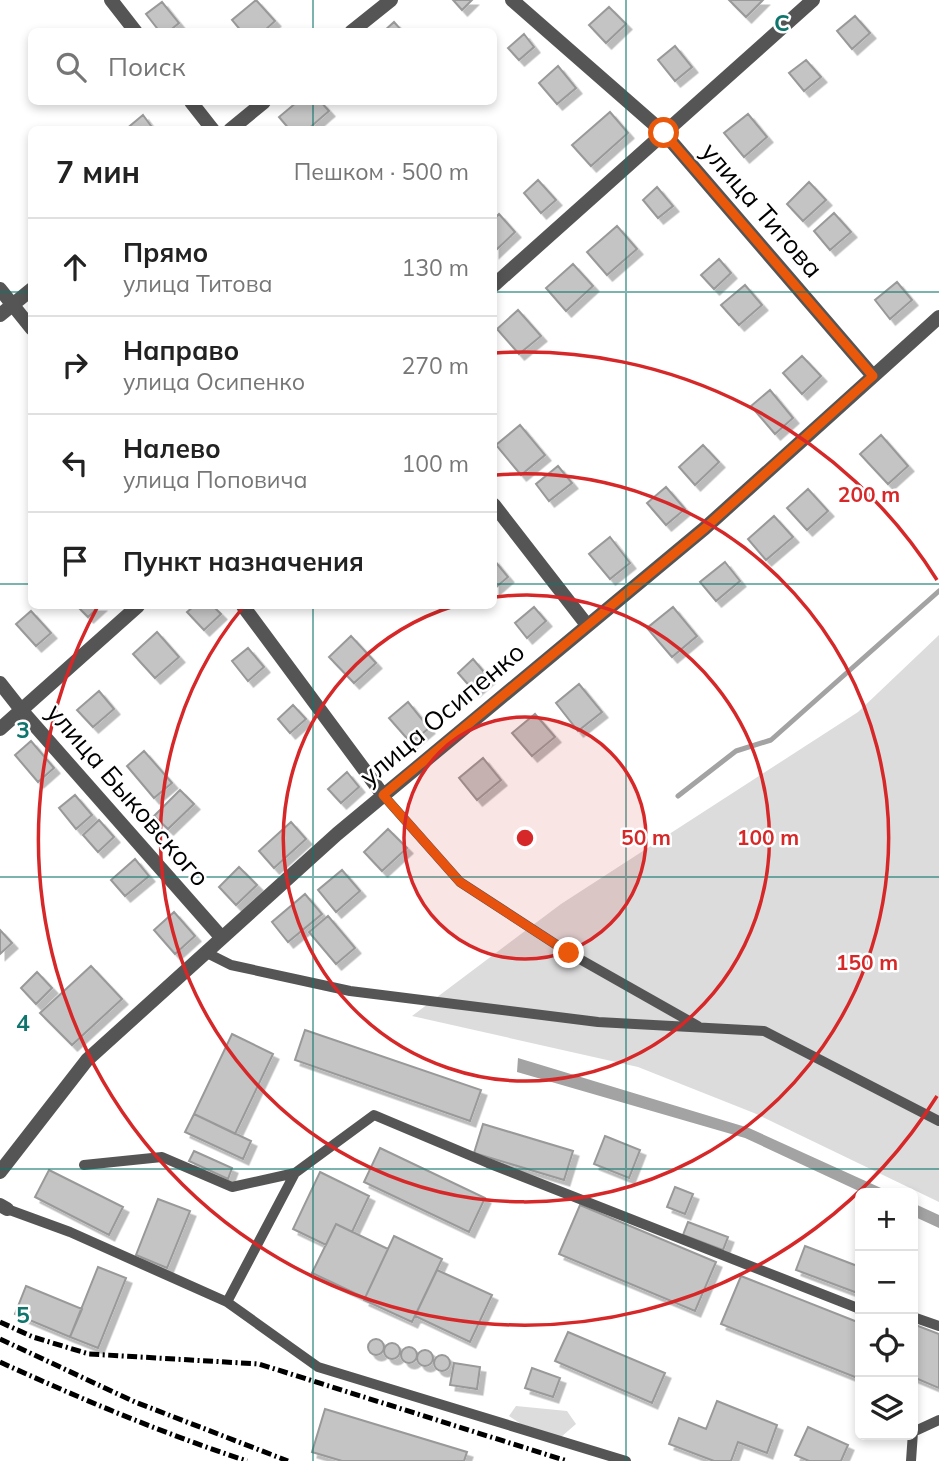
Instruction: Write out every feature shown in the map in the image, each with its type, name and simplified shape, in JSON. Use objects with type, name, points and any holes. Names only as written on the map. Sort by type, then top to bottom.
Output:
[{"type":"street","points":[[111,0],[133,28]]},
{"type":"street","points":[[356,28],[391,0]]},
{"type":"street","name":"улица Титова","points":[[512,0],[664,133],[873,376]]},
{"type":"street","points":[[497,282],[813,0]]},
{"type":"street","points":[[193,105],[211,126]]},
{"type":"street","points":[[235,126],[260,105]]},
{"type":"street","points":[[0,289],[28,324]]},
{"type":"street","points":[[0,315],[28,292]]},
{"type":"street","name":"улица Осипенко","points":[[0,1172],[88,1060],[337,834],[705,528],[939,317]]},
{"type":"street","points":[[497,509],[587,625]]},
{"type":"street","points":[[0,729],[135,609]]},
{"type":"street","points":[[245,609],[383,795]]},
{"type":"street","name":"улица Быковского","points":[[0,683],[222,938]]},
{"type":"lane","points":[[383,795],[460,882],[569,953],[701,1028]]},
{"type":"lane","points":[[206,953],[231,965],[350,991],[598,1022],[764,1031],[939,1121]]},
{"type":"lane","points":[[84,1165],[162,1157],[232,1187],[295,1173],[374,1115],[488,1163],[855,1307]]},
{"type":"lane","points":[[227,1302],[295,1173]]},
{"type":"lane","points":[[3,1207],[70,1232],[227,1302],[318,1367],[626,1461]]},
{"type":"lane","points":[[918,1319],[939,1326]]},
{"type":"lane","points":[[911,1461],[913,1432],[939,1420]]},
{"type":"shaded area","points":[[939,635],[939,1202],[918,1192],[918,1188],[910,1188],[754,1113],[638,1067],[412,1016],[561,904],[858,712]]},
{"type":"shaded area","points":[[518,1058],[749,1128],[881,1188],[855,1189],[745,1138],[517,1072]]},
{"type":"shaded area","points":[[918,1205],[939,1215],[939,1228],[918,1218]]},
{"type":"shaded area","points":[[516,1406],[567,1411],[576,1424],[561,1437],[521,1424],[509,1416]]},
{"type":"building","points":[[256,0],[275,21],[267,28],[239,28],[232,20]]},
{"type":"building","points":[[453,0],[472,0],[462,10]]},
{"type":"building","points":[[729,0],[763,0],[746,17]]},
{"type":"building","points":[[162,2],[179,23],[173,28],[157,28],[146,14]]},
{"type":"building","points":[[609,7],[626,24],[606,43],[589,25]]},
{"type":"building","points":[[855,16],[870,33],[852,49],[837,31]]},
{"type":"building","points":[[394,22],[399,28],[387,28]]},
{"type":"building","points":[[524,34],[534,47],[519,60],[508,48]]},
{"type":"building","points":[[675,46],[692,67],[675,81],[658,60]]},
{"type":"building","points":[[806,60],[821,77],[804,91],[789,73]]},
{"type":"building","points":[[558,66],[576,88],[557,104],[539,83]]},
{"type":"building","points":[[293,105],[324,105],[329,111],[312,126],[287,126],[279,117]]},
{"type":"building","points":[[610,112],[628,133],[591,166],[572,145]]},
{"type":"building","points":[[748,114],[767,137],[744,157],[724,133]]},
{"type":"building","points":[[143,115],[151,126],[130,126]]},
{"type":"building","points":[[538,180],[556,200],[541,213],[524,193]]},
{"type":"building","points":[[809,182],[826,200],[803,221],[787,204]]},
{"type":"building","points":[[657,187],[673,206],[658,218],[643,200]]},
{"type":"building","points":[[834,213],[851,232],[830,250],[814,231]]},
{"type":"building","points":[[499,214],[515,232],[497,249]]},
{"type":"building","points":[[617,226],[637,249],[607,275],[587,252]]},
{"type":"building","points":[[719,259],[731,273],[714,289],[701,275]]},
{"type":"building","points":[[573,264],[593,286],[566,311],[546,288]]},
{"type":"building","points":[[897,282],[912,300],[890,319],[875,300]]},
{"type":"building","points":[[745,285],[762,305],[739,325],[721,305]]},
{"type":"building","points":[[518,310],[541,336],[519,354],[497,329]]},
{"type":"building","points":[[802,356],[821,376],[802,394],[783,373]]},
{"type":"building","points":[[770,390],[793,418],[775,434],[751,406]]},
{"type":"building","points":[[520,425],[545,455],[521,475],[497,444]]},
{"type":"building","points":[[881,435],[908,466],[888,484],[860,454]]},
{"type":"building","points":[[703,445],[719,462],[695,485],[679,467]]},
{"type":"building","points":[[558,466],[572,483],[549,501],[536,484]]},
{"type":"building","points":[[666,487],[685,509],[666,525],[647,503]]},
{"type":"building","points":[[808,489],[828,511],[807,530],[787,508]]},
{"type":"building","points":[[774,516],[793,537],[766,560],[748,539]]},
{"type":"building","points":[[610,537],[630,563],[610,579],[589,554]]},
{"type":"building","points":[[725,562],[740,581],[716,601],[700,582]]},
{"type":"building","points":[[497,564],[508,577],[497,586]]},
{"type":"building","points":[[534,607],[546,621],[527,638],[515,623]]},
{"type":"building","points":[[673,607],[697,636],[672,657],[647,628]]},
{"type":"building","points":[[80,609],[97,609],[88,617]]},
{"type":"building","points":[[190,609],[216,609],[221,614],[204,630],[187,612]]},
{"type":"building","points":[[31,611],[51,633],[36,646],[16,624]]},
{"type":"building","points":[[157,632],[179,657],[155,678],[133,654]]},
{"type":"building","points":[[351,636],[376,663],[354,683],[329,657]]},
{"type":"building","points":[[248,648],[264,667],[248,681],[232,661]]},
{"type":"building","points":[[473,659],[489,678],[474,691],[458,673]]},
{"type":"building","points":[[579,684],[602,712],[578,731],[556,703]]},
{"type":"building","points":[[99,691],[114,709],[93,727],[77,710]]},
{"type":"building","points":[[408,702],[429,728],[411,743],[389,718]]},
{"type":"building","points":[[293,705],[306,719],[290,733],[278,719]]},
{"type":"building","points":[[535,714],[555,737],[532,756],[512,733]]},
{"type":"building","points":[[31,741],[54,768],[38,782],[15,755]]},
{"type":"building","points":[[144,751],[172,783],[154,798],[127,766]]},
{"type":"building","points":[[483,758],[501,780],[477,800],[459,778]]},
{"type":"building","points":[[347,772],[359,787],[341,803],[328,789]]},
{"type":"building","points":[[180,790],[194,804],[168,829],[154,816]]},
{"type":"building","points":[[75,795],[92,815],[76,829],[59,808]]},
{"type":"building","points":[[99,820],[114,837],[98,852],[83,835]]},
{"type":"building","points":[[291,822],[306,839],[274,868],[259,851]]},
{"type":"building","points":[[388,829],[407,848],[382,871],[364,852]]},
{"type":"building","points":[[135,859],[149,876],[125,896],[111,880]]},
{"type":"building","points":[[239,867],[257,885],[236,905],[219,887]]},
{"type":"building","points":[[342,870],[360,891],[336,912],[318,890]]},
{"type":"building","points":[[305,894],[322,914],[288,942],[272,922]]},
{"type":"building","points":[[174,912],[195,936],[175,954],[154,930]]},
{"type":"building","points":[[328,916],[355,948],[336,964],[309,932]]},
{"type":"building","points":[[0,930],[12,943],[0,954]]},
{"type":"building","points":[[91,966],[122,999],[72,1045],[40,1013]]},
{"type":"building","points":[[37,972],[52,988],[36,1004],[21,988]]},
{"type":"building","points":[[305,1030],[481,1090],[470,1121],[295,1060]]},
{"type":"building","points":[[232,1034],[273,1054],[235,1134],[194,1114]]},
{"type":"building","points":[[194,1114],[251,1141],[243,1159],[185,1132]]},
{"type":"building","points":[[483,1124],[573,1151],[564,1180],[474,1153]]},
{"type":"building","points":[[605,1136],[640,1150],[629,1178],[594,1164]]},
{"type":"building","points":[[380,1148],[485,1198],[469,1232],[364,1182]]},
{"type":"building","points":[[194,1151],[232,1168],[228,1179],[189,1161]]},
{"type":"building","points":[[49,1170],[123,1207],[109,1235],[35,1197]]},
{"type":"building","points":[[320,1172],[369,1196],[352,1232],[336,1224],[326,1245],[293,1229]]},
{"type":"building","points":[[675,1187],[693,1194],[685,1214],[667,1207]]},
{"type":"building","points":[[158,1199],[190,1211],[167,1268],[136,1255]]},
{"type":"building","points":[[580,1205],[716,1262],[695,1311],[559,1254]]},
{"type":"building","points":[[688,1222],[728,1237],[723,1250],[683,1235]]},
{"type":"building","points":[[336,1224],[388,1249],[365,1298],[312,1273]]},
{"type":"building","points":[[394,1236],[442,1259],[412,1322],[364,1300]]},
{"type":"building","points":[[805,1246],[855,1265],[855,1292],[796,1270]]},
{"type":"building","points":[[98,1267],[126,1278],[98,1348],[70,1337]]},
{"type":"building","points":[[437,1270],[492,1295],[470,1342],[415,1316]]},
{"type":"building","points":[[741,1276],[855,1321],[855,1377],[721,1324]]},
{"type":"building","points":[[26,1286],[82,1309],[70,1337],[15,1314]]},
{"type":"building","points":[[918,1326],[939,1334],[939,1388],[918,1379]]},
{"type":"building","points":[[568,1332],[665,1373],[652,1403],[555,1361]]},
{"type":"building","points":[[376,1339],[384,1347],[376,1355],[368,1347]]},
{"type":"building","points":[[392,1343],[400,1351],[392,1359],[384,1351]]},
{"type":"building","points":[[409,1347],[417,1355],[409,1363],[401,1355]]},
{"type":"building","points":[[425,1350],[433,1358],[425,1366],[417,1358]]},
{"type":"building","points":[[442,1355],[450,1363],[442,1371],[434,1363]]},
{"type":"building","points":[[454,1363],[480,1367],[477,1389],[450,1385]]},
{"type":"building","points":[[532,1368],[560,1378],[553,1397],[525,1388]]},
{"type":"building","points":[[717,1401],[777,1425],[767,1453],[738,1442],[731,1461],[714,1461],[669,1444],[679,1418],[706,1429]]},
{"type":"building","points":[[325,1409],[467,1452],[464,1461],[342,1461],[312,1452]]},
{"type":"building","points":[[808,1427],[848,1445],[841,1461],[809,1461],[795,1455]]},
{"type":"waterway","points":[[678,796],[736,751],[771,740],[939,591]]},
{"type":"railway","points":[[0,1322],[33,1337],[89,1354],[259,1364],[567,1461]]},
{"type":"railway","points":[[0,1339],[135,1402],[288,1461]]},
{"type":"railway","points":[[0,1362],[122,1415],[247,1461]]},
{"type":"route","points":[[569,953],[460,882],[383,795],[705,528],[873,376],[664,133]]}]
